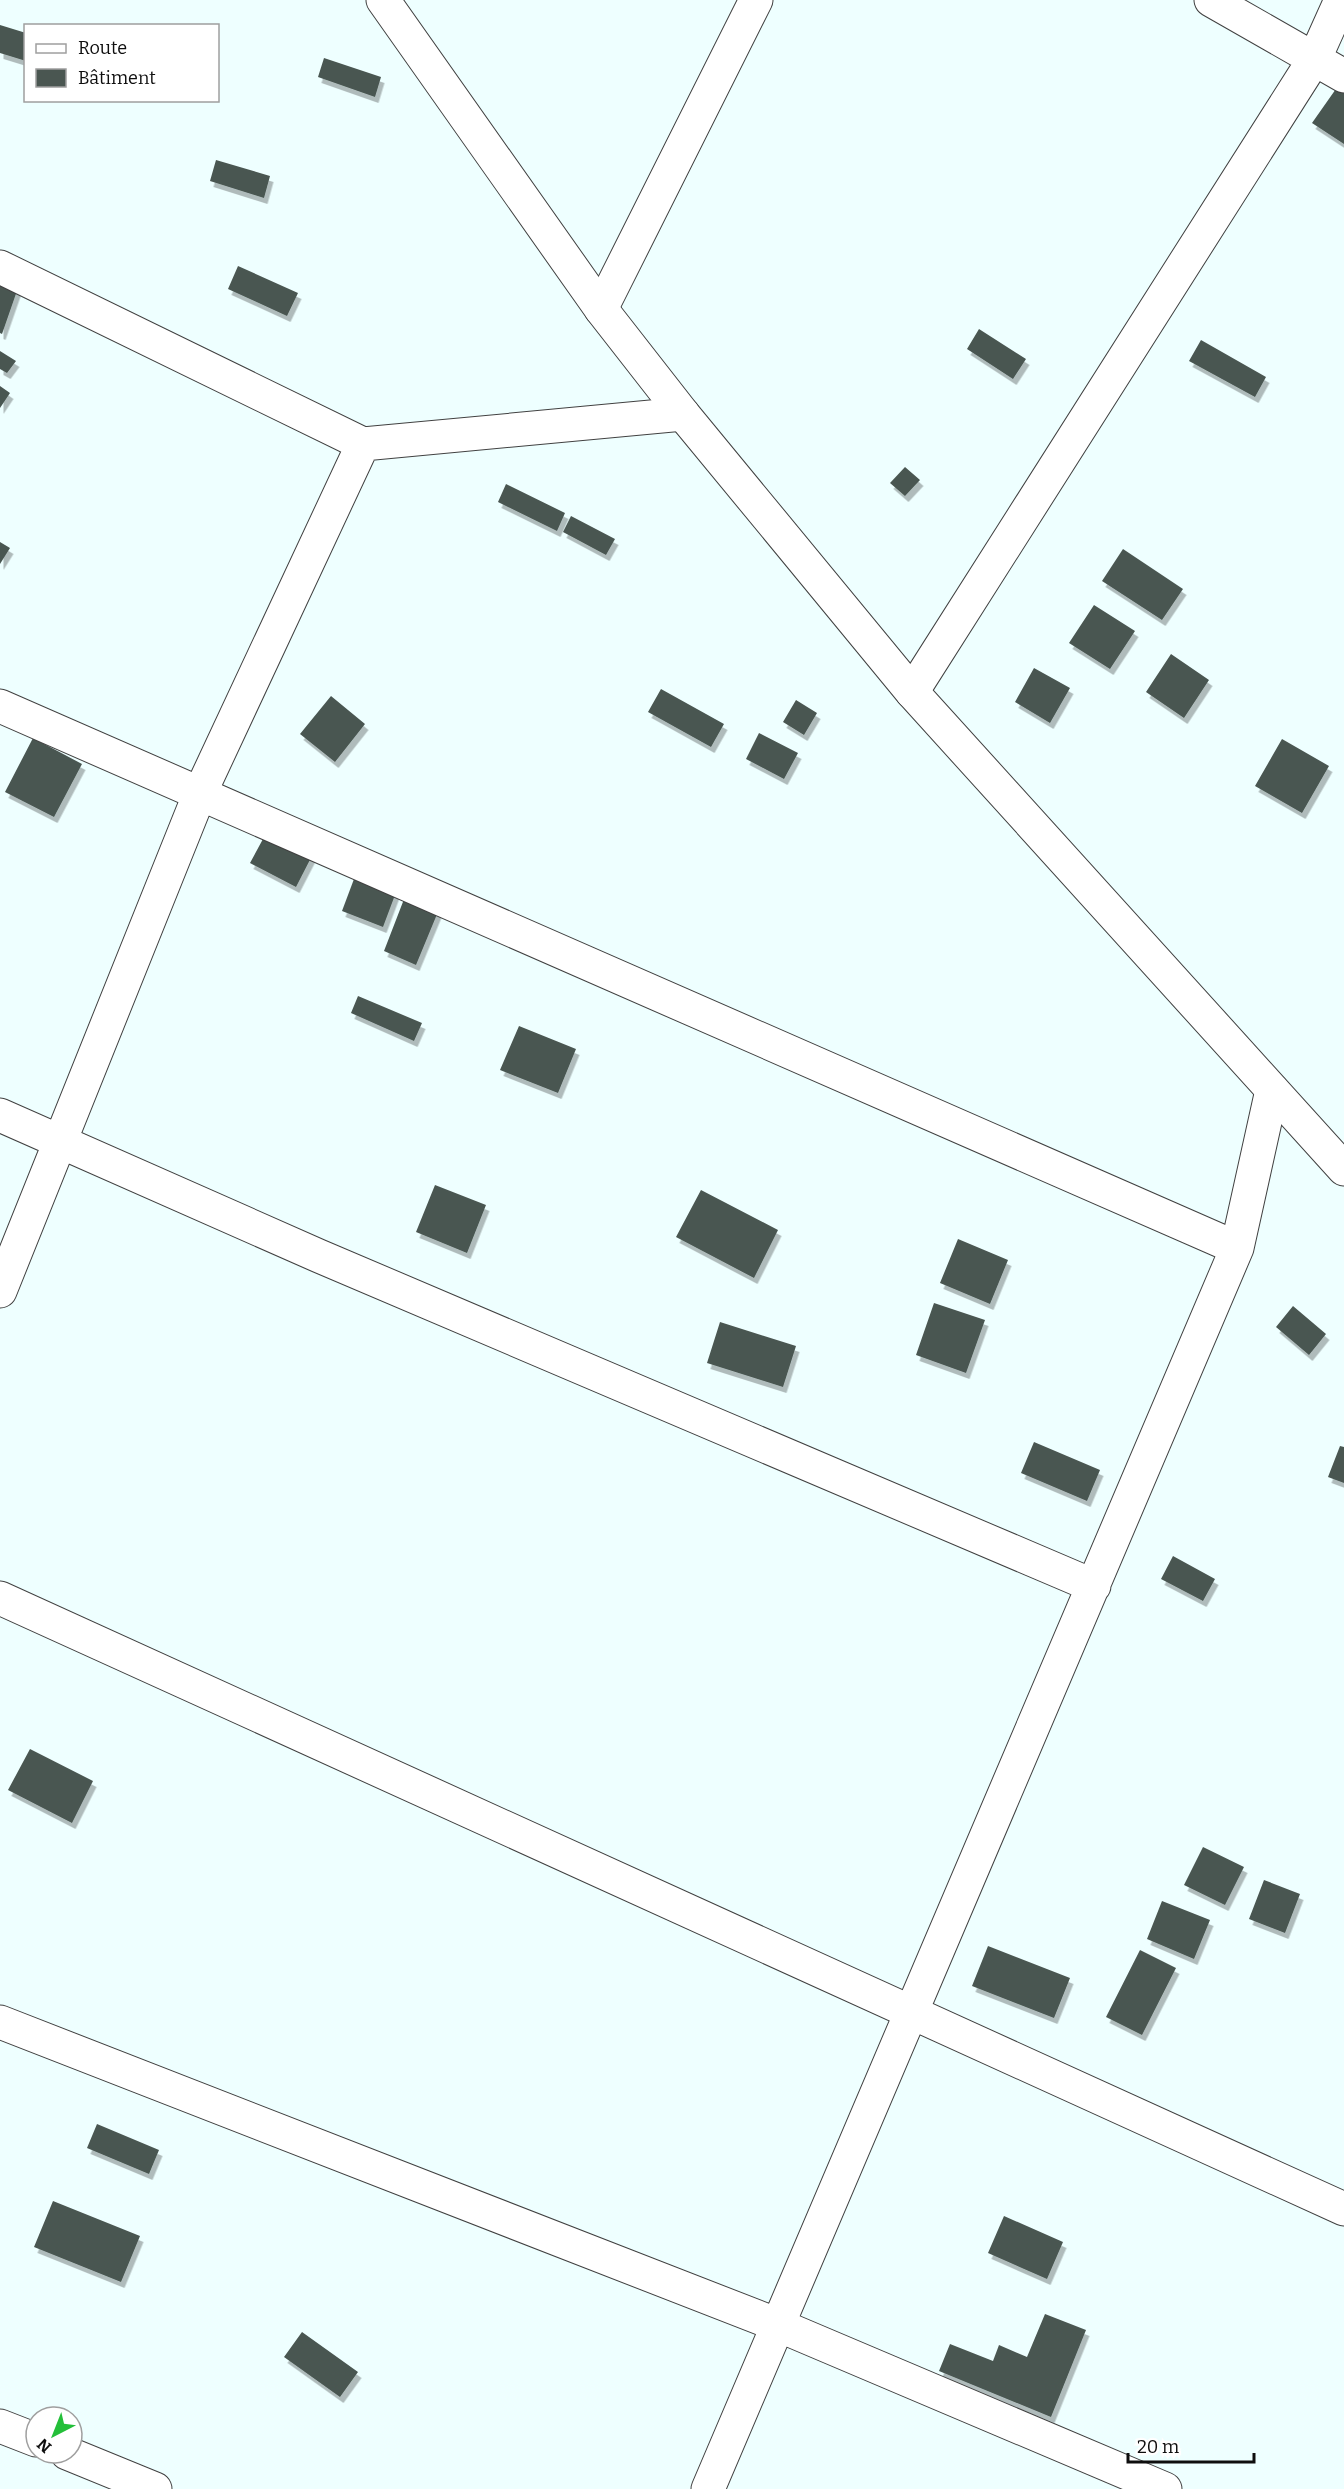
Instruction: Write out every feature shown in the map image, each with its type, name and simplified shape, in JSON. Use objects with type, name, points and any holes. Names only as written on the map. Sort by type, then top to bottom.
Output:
[{"type":"street","points":[[383,0],[601,309],[683,414],[912,692],[1344,1168]]},
{"type":"street","points":[[601,309],[756,0]]},
{"type":"street","points":[[1211,0],[1344,76]]},
{"type":"street","points":[[912,692],[1316,58],[1341,0]]},
{"type":"street","points":[[0,267],[363,444],[683,414]]},
{"type":"street","points":[[0,1291],[200,793],[363,444]]},
{"type":"street","points":[[0,706],[1237,1248]]},
{"type":"street","points":[[708,2489],[1237,1248],[1272,1089]]},
{"type":"street","points":[[0,1115],[318,1256],[1094,1586]]},
{"type":"street","points":[[0,1598],[1344,2209]]},
{"type":"street","points":[[0,2022],[778,2325],[1165,2489]]},
{"type":"street","points":[[0,2426],[24,2435]]},
{"type":"street","points":[[84,2460],[155,2489]]},
{"type":"building","points":[[0,25],[24,32],[24,60],[0,53]]},
{"type":"building","points":[[324,58],[381,77],[375,97],[318,77]]},
{"type":"building","points":[[1338,86],[1344,91],[1344,144],[1312,123]]},
{"type":"building","points":[[216,160],[270,176],[264,198],[210,181]]},
{"type":"building","points":[[238,266],[298,293],[287,316],[228,289]]},
{"type":"building","points":[[0,279],[19,285],[2,334],[0,333]]},
{"type":"building","points":[[979,329],[1026,359],[1013,379],[967,349]]},
{"type":"building","points":[[1201,340],[1266,377],[1255,397],[1189,361]]},
{"type":"building","points":[[0,351],[16,361],[7,373],[0,369]]},
{"type":"building","points":[[0,386],[10,393],[0,408]]},
{"type":"building","points":[[905,467],[920,480],[905,496],[890,483]]},
{"type":"building","points":[[506,484],[565,513],[557,531],[498,502]]},
{"type":"building","points":[[571,516],[615,539],[606,555],[563,532]]},
{"type":"building","points":[[0,542],[10,548],[0,564]]},
{"type":"building","points":[[1123,549],[1183,589],[1162,620],[1102,581]]},
{"type":"building","points":[[1094,605],[1135,631],[1110,669],[1069,643]]},
{"type":"building","points":[[1171,654],[1209,680],[1184,718],[1146,692]]},
{"type":"building","points":[[1034,668],[1070,688],[1050,723],[1015,702]]},
{"type":"building","points":[[661,689],[724,724],[711,747],[648,712]]},
{"type":"building","points":[[331,696],[365,724],[335,762],[300,734]]},
{"type":"building","points":[[796,700],[817,713],[804,735],[783,722]]},
{"type":"building","points":[[759,733],[798,753],[784,779],[746,759]]},
{"type":"building","points":[[33,738],[82,764],[54,817],[5,792]]},
{"type":"building","points":[[1282,739],[1329,766],[1302,813],[1255,786]]},
{"type":"building","points":[[270,826],[315,850],[296,887],[250,863]]},
{"type":"building","points":[[357,871],[398,887],[383,927],[342,911]]},
{"type":"building","points":[[406,894],[440,907],[416,965],[384,951]]},
{"type":"building","points":[[358,996],[422,1023],[414,1041],[351,1013]]},
{"type":"building","points":[[519,1026],[576,1049],[558,1093],[500,1070]]},
{"type":"building","points":[[435,1185],[486,1205],[467,1253],[416,1232]]},
{"type":"building","points":[[701,1190],[778,1230],[754,1278],[676,1237]]},
{"type":"building","points":[[958,1239],[1008,1260],[990,1304],[940,1283]]},
{"type":"building","points":[[934,1303],[985,1320],[966,1373],[916,1355]]},
{"type":"building","points":[[1293,1306],[1326,1334],[1309,1355],[1276,1327]]},
{"type":"building","points":[[720,1322],[796,1346],[783,1387],[707,1363]]},
{"type":"building","points":[[1034,1442],[1100,1470],[1087,1501],[1021,1473]]},
{"type":"building","points":[[1340,1446],[1344,1447],[1344,1483],[1328,1477]]},
{"type":"building","points":[[1173,1556],[1215,1579],[1203,1601],[1161,1579]]},
{"type":"building","points":[[30,1749],[93,1781],[72,1823],[8,1790]]},
{"type":"building","points":[[1203,1847],[1244,1867],[1225,1905],[1184,1885]]},
{"type":"building","points":[[1264,1880],[1300,1894],[1285,1933],[1249,1919]]},
{"type":"building","points":[[1162,1901],[1210,1920],[1194,1959],[1147,1939]]},
{"type":"building","points":[[988,1946],[1070,1978],[1054,2018],[972,1986]]},
{"type":"building","points":[[1140,1950],[1176,1968],[1142,2035],[1106,2017]]},
{"type":"building","points":[[97,2124],[159,2150],[149,2174],[87,2148]]},
{"type":"building","points":[[53,2201],[140,2236],[121,2282],[34,2247]]},
{"type":"building","points":[[1004,2216],[1063,2242],[1047,2279],[988,2253]]},
{"type":"building","points":[[1045,2314],[1086,2330],[1051,2417],[939,2371],[950,2344],[993,2361],[999,2345],[1027,2357]]},
{"type":"building","points":[[302,2332],[358,2372],[340,2397],[284,2357]]}]
